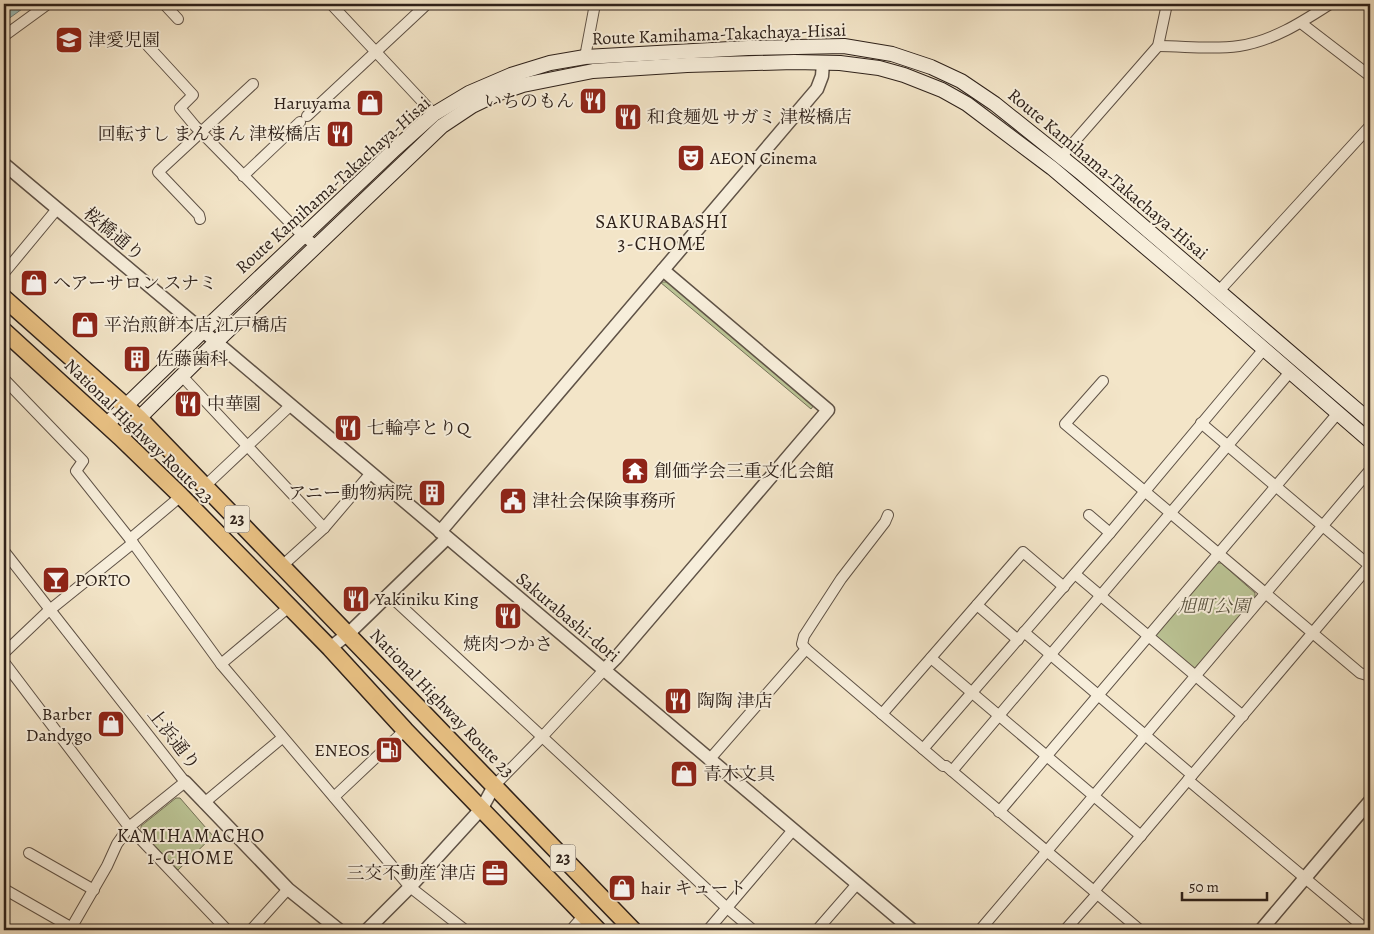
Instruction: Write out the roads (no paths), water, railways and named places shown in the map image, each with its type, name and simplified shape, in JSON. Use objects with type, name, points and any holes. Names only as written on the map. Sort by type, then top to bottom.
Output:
[{"type":"highway","name":"National Highway Route 23","points":[[4,298],[139,418],[283,565],[633,930]]},
{"type":"highway","name":"National Highway Route 23","points":[[4,331],[120,437],[181,496],[330,648],[405,730],[598,930]]},
{"type":"main road","name":"Route Kamihama-Takachaya-Hisai","points":[[106,425],[202,331],[304,237],[396,148],[434,114],[469,93],[512,74],[550,63],[585,57],[748,48],[844,46],[892,54],[931,67],[961,81],[996,104],[1061,156],[1370,421]]},
{"type":"main road","name":"Route Kamihama-Takachaya-Hisai","points":[[120,437],[216,342],[442,126],[472,106],[506,91],[560,76],[593,70],[697,65],[823,63],[879,68],[904,75],[942,90],[967,104],[1052,168],[1370,441]]},
{"type":"main road","points":[[1052,168],[1061,156]]},
{"type":"street","points":[[4,36],[48,4]]},
{"type":"street","points":[[164,4],[178,19]]},
{"type":"street","points":[[332,4],[434,114]]},
{"type":"street","points":[[242,176],[427,4]]},
{"type":"street","points":[[585,57],[595,4]]},
{"type":"street","points":[[1061,156],[1158,46],[1167,4]]},
{"type":"street","points":[[1158,46],[1210,48],[1240,46],[1266,40],[1330,4]]},
{"type":"street","points":[[1301,22],[1370,76]]},
{"type":"street","points":[[148,46],[193,95],[180,108],[201,133],[304,237],[317,246]]},
{"type":"street","points":[[330,648],[348,634],[388,594],[443,535],[663,270],[817,89],[822,76],[823,63]]},
{"type":"street","points":[[200,219],[199,215],[158,172],[253,84]]},
{"type":"street","points":[[1219,291],[1370,126]]},
{"type":"street","name":"桜橋通り","points":[[4,164],[202,331]]},
{"type":"street","points":[[4,273],[57,209]]},
{"type":"street","points":[[367,930],[410,888],[482,808],[494,786],[623,651],[828,410],[663,270]]},
{"type":"street","name":"Sakurabashi-dori","points":[[202,331],[857,884],[906,928]]},
{"type":"street","points":[[923,749],[1076,574],[1264,349]]},
{"type":"street","points":[[952,770],[1290,372]]},
{"type":"street","points":[[181,376],[324,528]]},
{"type":"street","points":[[4,379],[83,461],[76,471],[132,541],[221,664],[282,738],[410,888],[465,930]]},
{"type":"street","points":[[1103,381],[1065,424],[1360,673],[1370,675]]},
{"type":"street","points":[[205,486],[291,405]]},
{"type":"street","points":[[1000,812],[1338,413]]},
{"type":"street","points":[[1065,930],[1190,777],[1370,566],[1201,423]]},
{"type":"street","points":[[980,930],[1370,470]]},
{"type":"street","points":[[283,565],[324,528],[371,473]]},
{"type":"street","points":[[4,653],[50,610],[132,541],[181,496]]},
{"type":"street","points":[[888,515],[885,522],[841,579],[804,636],[802,644],[942,766],[952,770],[1140,930]]},
{"type":"street","points":[[1090,515],[1110,533]]},
{"type":"street","name":"上浜通り","points":[[4,551],[185,782],[288,889],[339,930]]},
{"type":"street","points":[[882,714],[1023,552],[1064,586]]},
{"type":"street","points":[[1076,574],[1243,716]]},
{"type":"street","points":[[388,594],[753,930]]},
{"type":"street","points":[[978,605],[1050,654],[1145,735],[1314,888],[1367,930],[1370,927]]},
{"type":"street","points":[[221,664],[289,607]]},
{"type":"street","points":[[709,760],[806,649]]},
{"type":"street","points":[[932,658],[1141,836]]},
{"type":"street","points":[[4,662],[129,827],[227,930]]},
{"type":"street","points":[[334,797],[405,730]]},
{"type":"street","points":[[204,803],[282,738]]},
{"type":"street","points":[[4,889],[72,930],[108,866],[117,844],[129,827],[185,782]]},
{"type":"street","points":[[1261,930],[1370,801]]},
{"type":"street","points":[[708,930],[793,830]]},
{"type":"street","points":[[30,853],[94,890]]},
{"type":"street","points":[[817,930],[857,884]]},
{"type":"street","points":[[251,930],[288,889]]},
{"type":"street","points":[[571,930],[584,915]]},
{"type":"water","points":[[4,4],[29,4],[4,22]]},
{"type":"place","name":"津愛児園","points":[[69,40]]},
{"type":"place","name":"いちのもん","points":[[593,101]]},
{"type":"place","name":"Haruyama","points":[[370,103]]},
{"type":"place","name":"和食麺処 サガミ 津桜橋店","points":[[628,117]]},
{"type":"place","name":"回転すし まんまん 津桜橋店","points":[[340,134]]},
{"type":"place","name":"AEON Cinema","points":[[691,158]]},
{"type":"place","name":"ヘアーサロン スナミ","points":[[34,283]]},
{"type":"place","name":"平治煎餅本店 江戸橋店","points":[[85,325]]},
{"type":"place","name":"佐藤歯科","points":[[137,359]]},
{"type":"place","name":"中華園","points":[[188,404]]},
{"type":"place","name":"七輪亭とりQ","points":[[348,428]]},
{"type":"place","name":"創価学会三重文化会館","points":[[635,471]]},
{"type":"place","name":"アニー動物病院","points":[[432,493]]},
{"type":"place","name":"津社会保険事務所","points":[[513,501]]},
{"type":"place","name":"PORTO","points":[[56,580]]},
{"type":"place","name":"Yakiniku King","points":[[356,599]]},
{"type":"place","name":"焼肉つかさ","points":[[508,616]]},
{"type":"place","name":"陶陶 津店","points":[[678,701]]},
{"type":"place","name":"Barber Dandygo","points":[[111,724]]},
{"type":"place","name":"ENEOS","points":[[389,750]]},
{"type":"place","name":"青木文具","points":[[684,774]]},
{"type":"place","name":"三交不動産 津店","points":[[495,873]]},
{"type":"place","name":"hair キュート","points":[[622,888]]},
{"type":"district","name":"SAKURABASHI 3-CHOME","points":[[662,233]]},
{"type":"district","name":"KAMIHAMACHO 1-CHOME","points":[[191,847]]},
{"type":"park label","name":"旭町公園","points":[[1214,606]]}]
